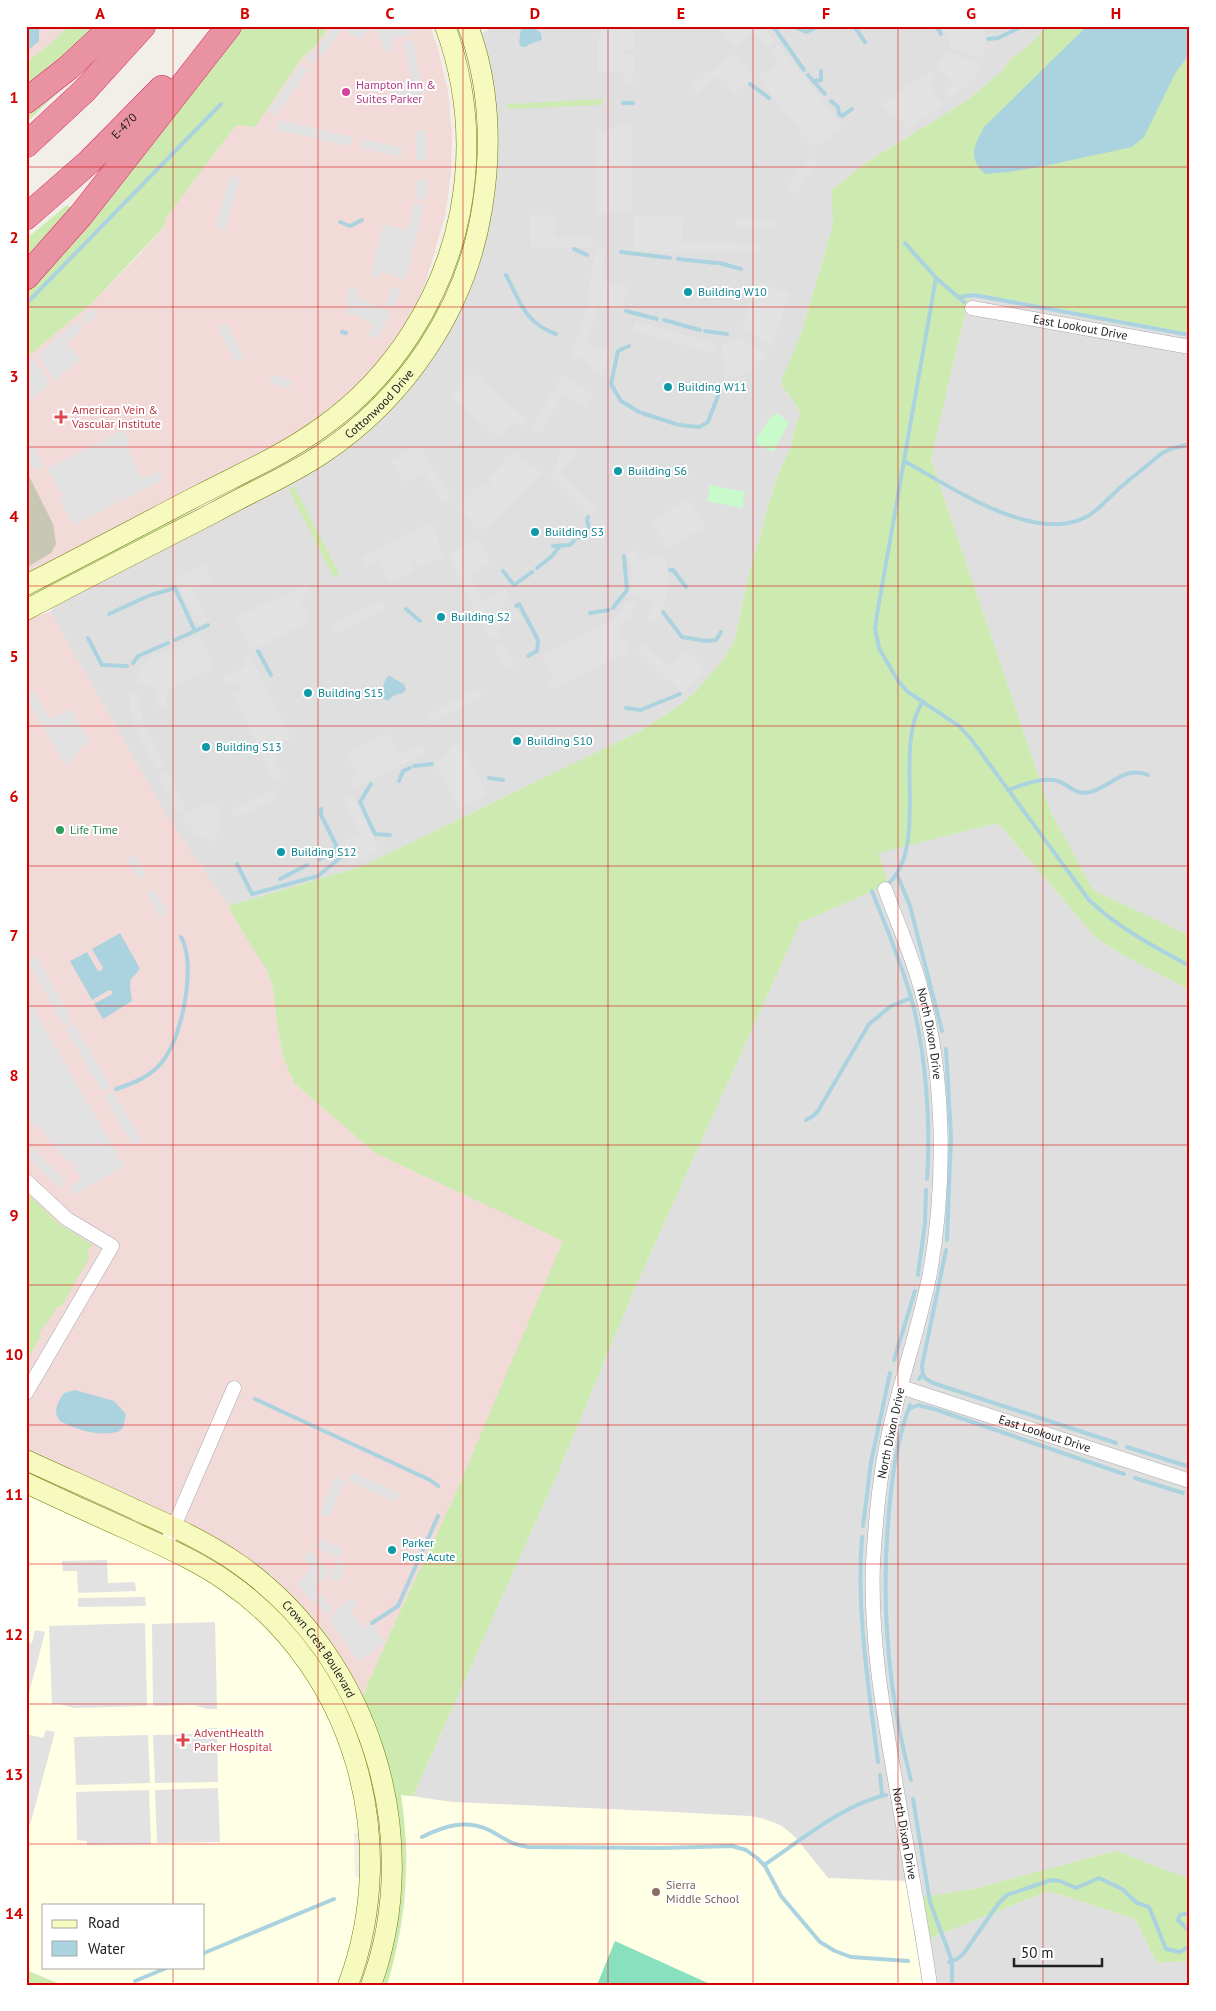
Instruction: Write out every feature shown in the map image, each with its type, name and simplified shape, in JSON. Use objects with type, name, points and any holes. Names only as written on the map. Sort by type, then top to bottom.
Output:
[{"type":"highway","points":[[26,101],[68,68],[113,26]]},
{"type":"highway","points":[[26,145],[84,90],[143,26]]},
{"type":"highway","name":"E-470","points":[[26,217],[66,184],[124,128],[168,82],[214,26]]},
{"type":"highway","points":[[26,277],[81,215],[229,26]]},
{"type":"main road","name":"Cottonwood Drive","points":[[26,585],[305,439],[352,404],[381,374],[403,346],[425,311],[444,271],[457,228],[463,195],[466,159],[464,104],[457,65],[445,26]]},
{"type":"main road","name":"Cottonwood Drive","points":[[26,610],[318,456],[367,419],[391,396],[414,368],[441,327],[456,296],[474,245],[483,204],[488,162],[486,105],[478,61],[468,26]]},
{"type":"main road","name":"Crown Crest Boulevard","points":[[26,1460],[174,1527],[209,1545],[240,1565],[290,1608],[335,1665],[361,1715],[374,1751],[384,1785],[391,1845],[388,1915],[371,1985]]},
{"type":"main road","name":"Crown Crest Boulevard","points":[[26,1483],[196,1562],[227,1582],[275,1624],[298,1650],[316,1676],[335,1709],[345,1732],[363,1793],[371,1853],[370,1890],[364,1928],[360,1949],[348,1985]]},
{"type":"street","name":"East Lookout Drive","points":[[972,308],[1190,347]]},
{"type":"street","name":"North Dixon Drive","points":[[885,888],[917,975],[925,1005],[936,1074],[940,1130],[938,1202],[932,1259],[917,1329],[889,1433],[880,1483],[873,1563],[874,1616],[882,1704],[930,1985]]},
{"type":"street","points":[[26,1181],[67,1219],[112,1246],[26,1393]]},
{"type":"street","name":"East Lookout Drive","points":[[901,1387],[1190,1481]]},
{"type":"street","points":[[165,1547],[234,1388]]},
{"type":"shaded area","points":[[26,26],[68,26],[56,39],[26,62]]},
{"type":"shaded area","points":[[330,26],[430,26],[438,49],[448,91],[452,132],[451,174],[445,216],[426,281],[413,314],[371,373],[311,426],[26,577],[26,358],[92,303],[140,254],[163,228],[166,218],[236,125],[255,126],[302,58],[315,47]]},
{"type":"shaded area","points":[[333,26],[370,26],[360,40],[343,28],[326,51],[313,64],[306,58],[316,49]]},
{"type":"shaded area","points":[[375,26],[408,26],[411,34],[392,40],[394,50],[386,53]]},
{"type":"shaded area","points":[[489,26],[1045,26],[1033,42],[1012,58],[1001,72],[966,101],[867,162],[836,187],[833,225],[802,331],[787,368],[786,392],[797,406],[800,415],[794,430],[791,446],[776,480],[750,571],[734,642],[723,660],[704,683],[682,704],[640,731],[363,866],[228,906],[170,821],[50,612],[56,604],[333,455],[478,258],[478,35],[487,31]]},
{"type":"shaded area","points":[[599,26],[634,26],[634,49],[625,49],[624,52],[634,54],[633,85],[624,85],[624,72],[598,71]]},
{"type":"shaded area","points":[[718,26],[763,26],[775,41],[767,47],[754,32],[735,47]]},
{"type":"shaded area","points":[[943,26],[983,26],[985,40],[983,59],[949,48],[950,38]]},
{"type":"shaded area","points":[[413,40],[423,94],[393,102],[390,83],[411,79],[404,42]]},
{"type":"shaded area","points":[[778,45],[843,127],[814,148],[758,78],[778,62],[770,51]]},
{"type":"shaded area","points":[[735,52],[754,78],[734,93],[720,75],[696,94],[691,86]]},
{"type":"shaded area","points":[[949,52],[982,65],[973,80],[950,99],[943,92],[953,84],[936,66]]},
{"type":"shaded area","points":[[301,64],[308,70],[276,116],[268,111]]},
{"type":"shaded area","points":[[931,70],[937,77],[928,83],[944,104],[907,131],[901,122],[888,113],[881,105]]},
{"type":"shaded area","points":[[278,120],[353,137],[351,146],[276,130]]},
{"type":"shaded area","points":[[623,124],[632,124],[631,212],[596,215],[597,131],[608,131]]},
{"type":"shaded area","points":[[426,130],[426,160],[416,160],[416,131]]},
{"type":"shaded area","points":[[362,139],[403,148],[401,157],[360,148]]},
{"type":"shaded area","points":[[813,157],[819,163],[803,181],[795,195],[785,190],[798,171]]},
{"type":"shaded area","points":[[231,176],[240,179],[225,230],[215,227]]},
{"type":"shaded area","points":[[417,179],[427,179],[425,200],[415,198]]},
{"type":"shaded area","points":[[414,203],[424,205],[414,248],[404,247],[413,251],[405,280],[381,271],[379,279],[370,276],[384,224],[408,230]]},
{"type":"shaded area","points":[[530,215],[555,215],[555,237],[593,237],[593,247],[530,247]]},
{"type":"shaded area","points":[[634,216],[683,217],[682,242],[759,243],[759,253],[633,251]]},
{"type":"shaded area","points":[[736,218],[774,219],[774,228],[736,227]]},
{"type":"shaded area","points":[[595,249],[605,251],[601,281],[627,284],[622,310],[599,306],[587,343],[610,353],[602,376],[594,372],[582,359],[572,355],[587,305]]},
{"type":"shaded area","points":[[756,281],[789,293],[772,347],[753,334],[741,330]]},
{"type":"shaded area","points":[[393,286],[401,289],[393,308],[385,304]]},
{"type":"shaded area","points":[[356,287],[358,297],[391,312],[377,339],[368,334],[374,325],[357,315],[347,314],[347,289]]},
{"type":"shaded area","points":[[970,292],[1190,333],[1190,936],[1093,890],[1050,810],[931,459]]},
{"type":"shaded area","points":[[92,308],[98,315],[87,325],[81,318]]},
{"type":"shaded area","points":[[78,321],[84,328],[67,343],[80,360],[55,381],[37,355]]},
{"type":"shaded area","points":[[635,321],[715,343],[712,353],[632,331]]},
{"type":"shaded area","points":[[226,323],[244,358],[236,362],[218,327]]},
{"type":"shaded area","points":[[739,336],[747,343],[768,354],[749,372],[724,379],[722,344],[731,343]]},
{"type":"shaded area","points":[[33,358],[50,384],[26,403],[26,363]]},
{"type":"shaded area","points":[[472,372],[528,421],[522,428],[515,422],[499,439],[451,396]]},
{"type":"shaded area","points":[[272,374],[292,380],[289,389],[270,383]]},
{"type":"shaded area","points":[[563,374],[593,394],[586,407],[563,395],[540,433],[532,428]]},
{"type":"shaded area","points":[[123,430],[128,438],[129,452],[142,479],[159,471],[163,479],[121,502],[115,495],[114,498],[117,503],[73,526],[60,499],[64,496],[47,469]]},
{"type":"shaded area","points":[[26,433],[44,466],[35,471],[26,453]]},
{"type":"shaded area","points":[[566,443],[578,454],[560,472],[597,509],[591,515],[548,474],[556,467],[560,449]]},
{"type":"shaded area","points":[[418,444],[452,498],[444,504],[423,472],[405,483],[391,461]]},
{"type":"shaded area","points":[[513,452],[542,473],[513,504],[480,532],[457,505],[482,484],[491,489],[492,485],[486,480]]},
{"type":"shaded area","points":[[26,470],[53,524],[56,544],[51,553],[26,568]]},
{"type":"shaded area","points":[[688,499],[705,527],[668,548],[652,521]]},
{"type":"shaded area","points":[[432,521],[436,530],[439,547],[444,556],[419,568],[416,561],[413,560],[411,563],[414,570],[389,583],[378,560],[367,566],[362,557]]},
{"type":"shaded area","points":[[478,537],[491,563],[468,574],[480,598],[482,601],[505,590],[510,600],[502,604],[504,609],[507,611],[514,607],[519,617],[497,629],[500,635],[490,640],[448,556]]},
{"type":"shaded area","points":[[635,549],[640,560],[664,555],[668,574],[667,591],[664,605],[655,624],[647,620],[654,602],[630,595],[633,572],[626,554]]},
{"type":"shaded area","points":[[204,564],[212,580],[192,589],[208,622],[199,626],[175,578]]},
{"type":"shaded area","points":[[305,585],[309,593],[299,599],[310,621],[251,650],[235,618]]},
{"type":"shaded area","points":[[382,600],[386,609],[334,634],[330,626]]},
{"type":"shaded area","points":[[628,600],[637,604],[629,617],[617,628],[629,650],[552,690],[547,681],[554,677],[542,655],[614,619]]},
{"type":"shaded area","points":[[50,612],[170,821],[228,906],[267,970],[273,988],[278,1031],[284,1059],[294,1083],[375,1153],[564,1241],[453,1499],[361,1699],[287,1594],[286,1589],[270,1574],[266,1574],[26,1451],[26,620]]},
{"type":"shaded area","points":[[200,635],[214,668],[171,688],[166,696],[166,706],[155,707],[158,691],[135,680],[142,667],[150,659]]},
{"type":"shaded area","points":[[643,642],[670,667],[685,650],[705,669],[683,693],[636,649]]},
{"type":"shaded area","points":[[504,644],[515,665],[507,670],[495,648]]},
{"type":"shaded area","points":[[250,654],[292,738],[270,749],[284,778],[275,782],[232,694],[240,690],[237,683],[227,686],[223,677],[246,666],[242,658]]},
{"type":"shaded area","points":[[479,688],[483,696],[430,723],[428,715]]},
{"type":"shaded area","points":[[33,690],[50,719],[70,709],[89,742],[81,747],[73,760],[65,765],[26,697],[26,693]]},
{"type":"shaded area","points":[[131,691],[140,693],[143,721],[134,725],[130,711]]},
{"type":"shaded area","points":[[146,726],[164,765],[156,769],[137,730]]},
{"type":"shaded area","points":[[388,733],[400,755],[421,744],[426,753],[355,788],[350,779],[357,775],[346,754]]},
{"type":"shaded area","points":[[459,742],[487,795],[459,810],[435,763],[442,758],[451,746]]},
{"type":"shaded area","points":[[166,770],[185,808],[176,812],[158,774]]},
{"type":"shaded area","points":[[274,789],[278,797],[235,818],[231,809]]},
{"type":"shaded area","points":[[352,794],[380,850],[351,864],[340,843],[360,833],[343,798]]},
{"type":"shaded area","points":[[211,802],[222,809],[216,843],[196,834],[180,817]]},
{"type":"shaded area","points":[[998,823],[1096,938],[1123,955],[1190,990],[1190,1879],[1116,1851],[973,1889],[923,1897],[920,1881],[828,1878],[790,1832],[763,1818],[679,1812],[452,1802],[413,1796],[560,1468],[634,1290],[800,923],[889,884],[877,853]]},
{"type":"shaded area","points":[[134,854],[146,874],[138,879],[126,859]]},
{"type":"shaded area","points":[[154,889],[168,914],[160,918],[146,893]]},
{"type":"shaded area","points":[[37,957],[72,1020],[64,1025],[28,962]]},
{"type":"shaded area","points":[[26,996],[124,1166],[74,1195],[70,1186],[82,1179],[75,1169],[72,1159],[69,1162],[52,1145],[43,1129],[29,1122],[26,1118]]},
{"type":"shaded area","points":[[74,1024],[110,1086],[102,1091],[66,1029]]},
{"type":"shaded area","points":[[113,1091],[141,1140],[133,1145],[104,1096]]},
{"type":"shaded area","points":[[26,1142],[66,1181],[59,1188],[26,1155]]},
{"type":"shaded area","points":[[352,1472],[400,1493],[396,1502],[348,1481]]},
{"type":"shaded area","points":[[336,1477],[345,1481],[329,1517],[320,1513]]},
{"type":"shaded area","name":"AdventHealth Parker Hospital","points":[[26,1492],[189,1567],[250,1610],[303,1670],[333,1724],[352,1776],[359,1832],[354,1833],[355,1877],[362,1877],[361,1905],[340,1985],[26,1985]]},
{"type":"shaded area","points":[[319,1538],[343,1549],[339,1558],[315,1547]]},
{"type":"shaded area","points":[[310,1551],[331,1572],[315,1588],[333,1608],[326,1615],[297,1584],[312,1568],[303,1558]]},
{"type":"shaded area","points":[[107,1560],[108,1583],[135,1582],[136,1591],[78,1593],[77,1571],[63,1571],[62,1561]]},
{"type":"shaded area","points":[[338,1560],[347,1563],[338,1582],[330,1578]]},
{"type":"shaded area","points":[[145,1597],[146,1606],[78,1607],[78,1598]]},
{"type":"shaded area","points":[[352,1597],[358,1605],[351,1611],[363,1627],[372,1623],[385,1643],[359,1661],[328,1619]]},
{"type":"shaded area","points":[[215,1622],[217,1709],[207,1709],[194,1705],[153,1706],[152,1624]]},
{"type":"shaded area","points":[[145,1623],[147,1706],[74,1708],[52,1704],[49,1626]]},
{"type":"shaded area","points":[[35,1630],[45,1632],[28,1697],[26,1642],[32,1643]]},
{"type":"shaded area","points":[[208,1728],[217,1728],[218,1782],[155,1783],[153,1735],[194,1734]]},
{"type":"shaded area","points":[[46,1730],[55,1732],[30,1825],[26,1823],[26,1734],[43,1738]]},
{"type":"shaded area","points":[[148,1735],[150,1783],[76,1785],[74,1737]]},
{"type":"shaded area","points":[[218,1788],[220,1842],[157,1843],[155,1790]]},
{"type":"shaded area","points":[[149,1790],[151,1844],[87,1845],[87,1841],[77,1840],[76,1792]]},
{"type":"shaded area","name":"Sierra Middle School","points":[[401,1795],[452,1802],[751,1816],[773,1822],[782,1826],[796,1838],[828,1878],[906,1882],[922,1985],[387,1985],[400,1933],[405,1900],[407,1854]]},
{"type":"shaded area","points":[[1049,1891],[1135,1919],[1157,1963],[1190,1961],[1190,1985],[937,1985],[930,1938]]},
{"type":"green space","points":[[68,26],[102,26],[26,91],[26,62],[56,39]]},
{"type":"green space","points":[[242,26],[330,26],[315,47],[302,58],[255,127],[236,125],[166,218],[163,228],[92,303],[26,358],[26,287],[204,75]]},
{"type":"green space","points":[[1045,26],[1190,26],[1190,333],[970,292],[931,459],[1050,810],[1093,890],[1190,936],[1190,990],[1123,955],[1096,938],[998,823],[878,853],[889,884],[800,923],[634,1290],[560,1468],[413,1796],[401,1795],[406,1843],[405,1891],[399,1938],[387,1985],[378,1985],[395,1920],[361,1699],[453,1499],[563,1241],[375,1153],[294,1083],[284,1059],[278,1031],[273,988],[267,970],[228,906],[363,866],[640,731],[682,704],[696,691],[723,660],[734,642],[750,571],[776,480],[791,446],[794,430],[800,415],[797,406],[782,386],[782,379],[802,331],[833,225],[832,190],[867,162],[966,101],[1001,72],[1012,58],[1033,42]]},
{"type":"green space","points":[[83,68],[26,123],[26,109]]},
{"type":"green space","points":[[601,99],[603,103],[601,105],[509,109],[506,106],[508,104]]},
{"type":"green space","points":[[67,205],[76,211],[26,268],[26,239]]},
{"type":"green space","points":[[457,256],[434,322],[404,369],[354,421],[345,427],[385,381]]},
{"type":"green space","points":[[778,413],[789,423],[773,452],[759,446],[756,439],[770,418]]},
{"type":"green space","points":[[710,485],[745,492],[742,508],[707,501]]},
{"type":"green space","points":[[294,486],[339,574],[334,578],[289,490]]},
{"type":"green space","points":[[198,506],[163,528],[26,602],[26,593]]},
{"type":"green space","points":[[26,1192],[58,1223],[93,1245],[88,1250],[89,1258],[62,1306],[55,1308],[55,1311],[40,1332],[40,1338],[26,1362]]},
{"type":"green space","points":[[1116,1851],[1190,1879],[1190,1961],[1157,1963],[1135,1919],[1049,1891],[930,1938],[923,1897],[973,1889]]},
{"type":"green space","points":[[615,1941],[712,1985],[597,1985]]},
{"type":"green space","points":[[26,1970],[62,1985],[26,1985]]},
{"type":"water","points":[[26,26],[39,26],[39,41],[26,52]]},
{"type":"water","points":[[521,26],[531,26],[541,33],[542,39],[522,47],[519,44]]},
{"type":"water","points":[[1087,26],[1190,26],[1190,54],[1176,72],[1144,137],[1132,147],[1040,167],[985,174],[979,168],[974,157],[977,140],[984,127]]},
{"type":"water","points":[[389,676],[404,684],[406,689],[403,693],[395,695],[387,701],[383,698],[383,689],[385,680]]},
{"type":"water","points":[[120,933],[140,969],[131,979],[132,1001],[103,1019],[94,1004],[112,994],[112,991],[109,990],[92,1000],[70,961],[87,952],[98,971],[101,971],[103,968],[92,949]]},
{"type":"water","points":[[75,1390],[114,1401],[126,1414],[123,1428],[118,1432],[95,1433],[74,1428],[60,1421],[56,1414],[58,1403],[64,1393]]},
{"type":"waterway","points":[[773,26],[804,70]]},
{"type":"waterway","points":[[793,26],[806,32],[820,26]]},
{"type":"waterway","points":[[854,26],[865,42]]},
{"type":"waterway","points":[[936,26],[941,34]]},
{"type":"waterway","points":[[988,39],[998,38],[1023,26]]},
{"type":"waterway","points":[[813,81],[821,80],[821,71]]},
{"type":"waterway","points":[[808,75],[825,94]]},
{"type":"waterway","points":[[750,84],[769,98]]},
{"type":"waterway","points":[[831,101],[838,107],[839,114],[842,116],[852,109]]},
{"type":"waterway","points":[[623,103],[633,103]]},
{"type":"waterway","points":[[26,304],[221,104]]},
{"type":"waterway","points":[[340,222],[350,226],[362,220]]},
{"type":"waterway","points":[[905,243],[936,278],[964,302]]},
{"type":"waterway","points":[[574,249],[587,255]]},
{"type":"waterway","points":[[621,252],[670,258]]},
{"type":"waterway","points":[[678,259],[716,263]]},
{"type":"waterway","points":[[719,263],[741,269]]},
{"type":"waterway","points":[[506,275],[530,318],[556,334]]},
{"type":"waterway","points":[[936,278],[877,615],[875,629],[879,648],[898,681],[908,692],[959,726],[971,739],[1089,900],[1124,928],[1190,966]]},
{"type":"waterway","points":[[958,297],[974,295],[1190,335]]},
{"type":"waterway","points":[[626,311],[657,319]]},
{"type":"waterway","points":[[664,320],[700,330]]},
{"type":"waterway","points":[[705,331],[727,334]]},
{"type":"waterway","points":[[342,332],[346,333]]},
{"type":"waterway","points":[[629,346],[618,351],[611,384],[621,401],[639,412]]},
{"type":"waterway","points":[[679,425],[699,427],[708,422],[719,393]]},
{"type":"waterway","points":[[642,413],[676,424]]},
{"type":"waterway","points":[[904,461],[993,509],[1043,524],[1067,523],[1088,516],[1161,454],[1170,449],[1190,444]]},
{"type":"waterway","points":[[578,538],[589,528],[588,517]]},
{"type":"waterway","points":[[553,546],[570,545],[574,541]]},
{"type":"waterway","points":[[537,568],[551,557],[560,546]]},
{"type":"waterway","points":[[613,608],[627,590],[624,556]]},
{"type":"waterway","points":[[670,570],[673,570],[686,587]]},
{"type":"waterway","points":[[503,571],[514,585],[532,572]]},
{"type":"waterway","points":[[151,595],[175,588],[195,631],[208,625]]},
{"type":"waterway","points":[[109,614],[148,596]]},
{"type":"waterway","points":[[516,606],[519,604],[538,640],[537,651]]},
{"type":"waterway","points":[[406,609],[420,621]]},
{"type":"waterway","points":[[590,613],[609,610]]},
{"type":"waterway","points":[[663,612],[682,637],[706,641],[716,640],[721,632]]},
{"type":"waterway","points":[[175,640],[195,631]]},
{"type":"waterway","points":[[88,638],[102,665],[127,666]]},
{"type":"waterway","points":[[133,663],[138,656],[168,643]]},
{"type":"waterway","points":[[258,651],[271,675]]},
{"type":"waterway","points":[[528,656],[535,652]]},
{"type":"waterway","points":[[643,709],[680,694]]},
{"type":"waterway","points":[[889,883],[901,866],[907,844],[910,820],[910,743],[914,720],[923,701]]},
{"type":"waterway","points":[[626,708],[641,710]]},
{"type":"waterway","points":[[414,766],[432,764]]},
{"type":"waterway","points":[[399,781],[403,771],[410,768]]},
{"type":"waterway","points":[[1008,790],[1030,782],[1054,780],[1084,793],[1098,789],[1132,773],[1148,775]]},
{"type":"waterway","points":[[489,778],[503,780]]},
{"type":"waterway","points":[[371,784],[360,802],[375,834],[390,835]]},
{"type":"waterway","points":[[321,809],[321,815],[338,849]]},
{"type":"waterway","points":[[320,859],[334,852],[336,846]]},
{"type":"waterway","points":[[237,864],[252,894],[318,876],[340,858],[340,855]]},
{"type":"waterway","points":[[280,879],[307,865]]},
{"type":"waterway","points":[[897,874],[910,906],[942,1031]]},
{"type":"waterway","points":[[872,891],[904,973],[917,1022],[924,1066],[928,1113],[927,1179]]},
{"type":"waterway","points":[[116,1089],[135,1082],[152,1072],[162,1062],[176,1036],[185,1001],[188,964],[186,949],[181,937]]},
{"type":"waterway","points":[[806,1120],[818,1111],[869,1024],[891,1006],[911,998]]},
{"type":"waterway","points":[[946,1049],[951,1136],[947,1240]]},
{"type":"waterway","points":[[918,1275],[925,1223],[926,1190]]},
{"type":"waterway","points":[[919,1379],[923,1374],[922,1366],[946,1250]]},
{"type":"waterway","points":[[894,1360],[915,1291]]},
{"type":"waterway","points":[[863,1526],[871,1462],[890,1373]]},
{"type":"waterway","points":[[923,1374],[925,1378],[933,1383],[1116,1443]]},
{"type":"waterway","points":[[255,1399],[430,1480],[438,1486]]},
{"type":"waterway","points":[[910,1405],[899,1441],[890,1501],[887,1536],[886,1607],[891,1677],[896,1711],[911,1780]]},
{"type":"waterway","points":[[909,1409],[918,1405],[934,1409],[1124,1474]]},
{"type":"waterway","points":[[1127,1447],[1190,1467]]},
{"type":"waterway","points":[[1135,1478],[1183,1493]]},
{"type":"waterway","points":[[372,1623],[398,1606],[438,1516]]},
{"type":"waterway","points":[[862,1537],[862,1622],[878,1762]]},
{"type":"waterway","points":[[880,1775],[882,1795]]},
{"type":"waterway","points":[[764,1865],[838,1815],[854,1806],[886,1795]]},
{"type":"waterway","points":[[913,1799],[930,1902],[952,1961],[952,1985]]},
{"type":"waterway","points":[[422,1837],[447,1827],[463,1824],[489,1830],[512,1843],[528,1847],[664,1848],[732,1846],[746,1850],[765,1866],[781,1896],[820,1942],[835,1951],[851,1957],[908,1961]]},
{"type":"waterway","points":[[949,1962],[957,1959],[964,1953],[998,1904],[1007,1895],[1051,1880],[1060,1881],[1076,1888],[1099,1878],[1122,1889],[1137,1903],[1149,1907],[1166,1949],[1180,1952],[1190,1946]]},
{"type":"waterway","points":[[205,1953],[334,1899]]},
{"type":"waterway","points":[[1190,1913],[1180,1915],[1178,1920],[1190,1932]]},
{"type":"waterway","points":[[135,1981],[167,1968]]},
{"type":"place","name":"Hampton Inn & Suites Parker","points":[[346,92]]},
{"type":"place","name":"Building W10","points":[[688,292]]},
{"type":"place","name":"Building W11","points":[[668,387]]},
{"type":"place","name":"American Vein & Vascular Institute","points":[[61,417]]},
{"type":"place","name":"Building S6","points":[[618,471]]},
{"type":"place","name":"Building S3","points":[[535,532]]},
{"type":"place","name":"Building S2","points":[[441,617]]},
{"type":"place","name":"Building S15","points":[[308,693]]},
{"type":"place","name":"Building S10","points":[[517,741]]},
{"type":"place","name":"Building S13","points":[[206,747]]},
{"type":"place","name":"Life Time","points":[[60,830]]},
{"type":"place","name":"Building S12","points":[[281,852]]},
{"type":"place","name":"Parker Post Acute","points":[[392,1550]]},
{"type":"place","name":"AdventHealth Parker Hospital","points":[[183,1740]]},
{"type":"place","name":"Sierra Middle School","points":[[656,1892]]}]
